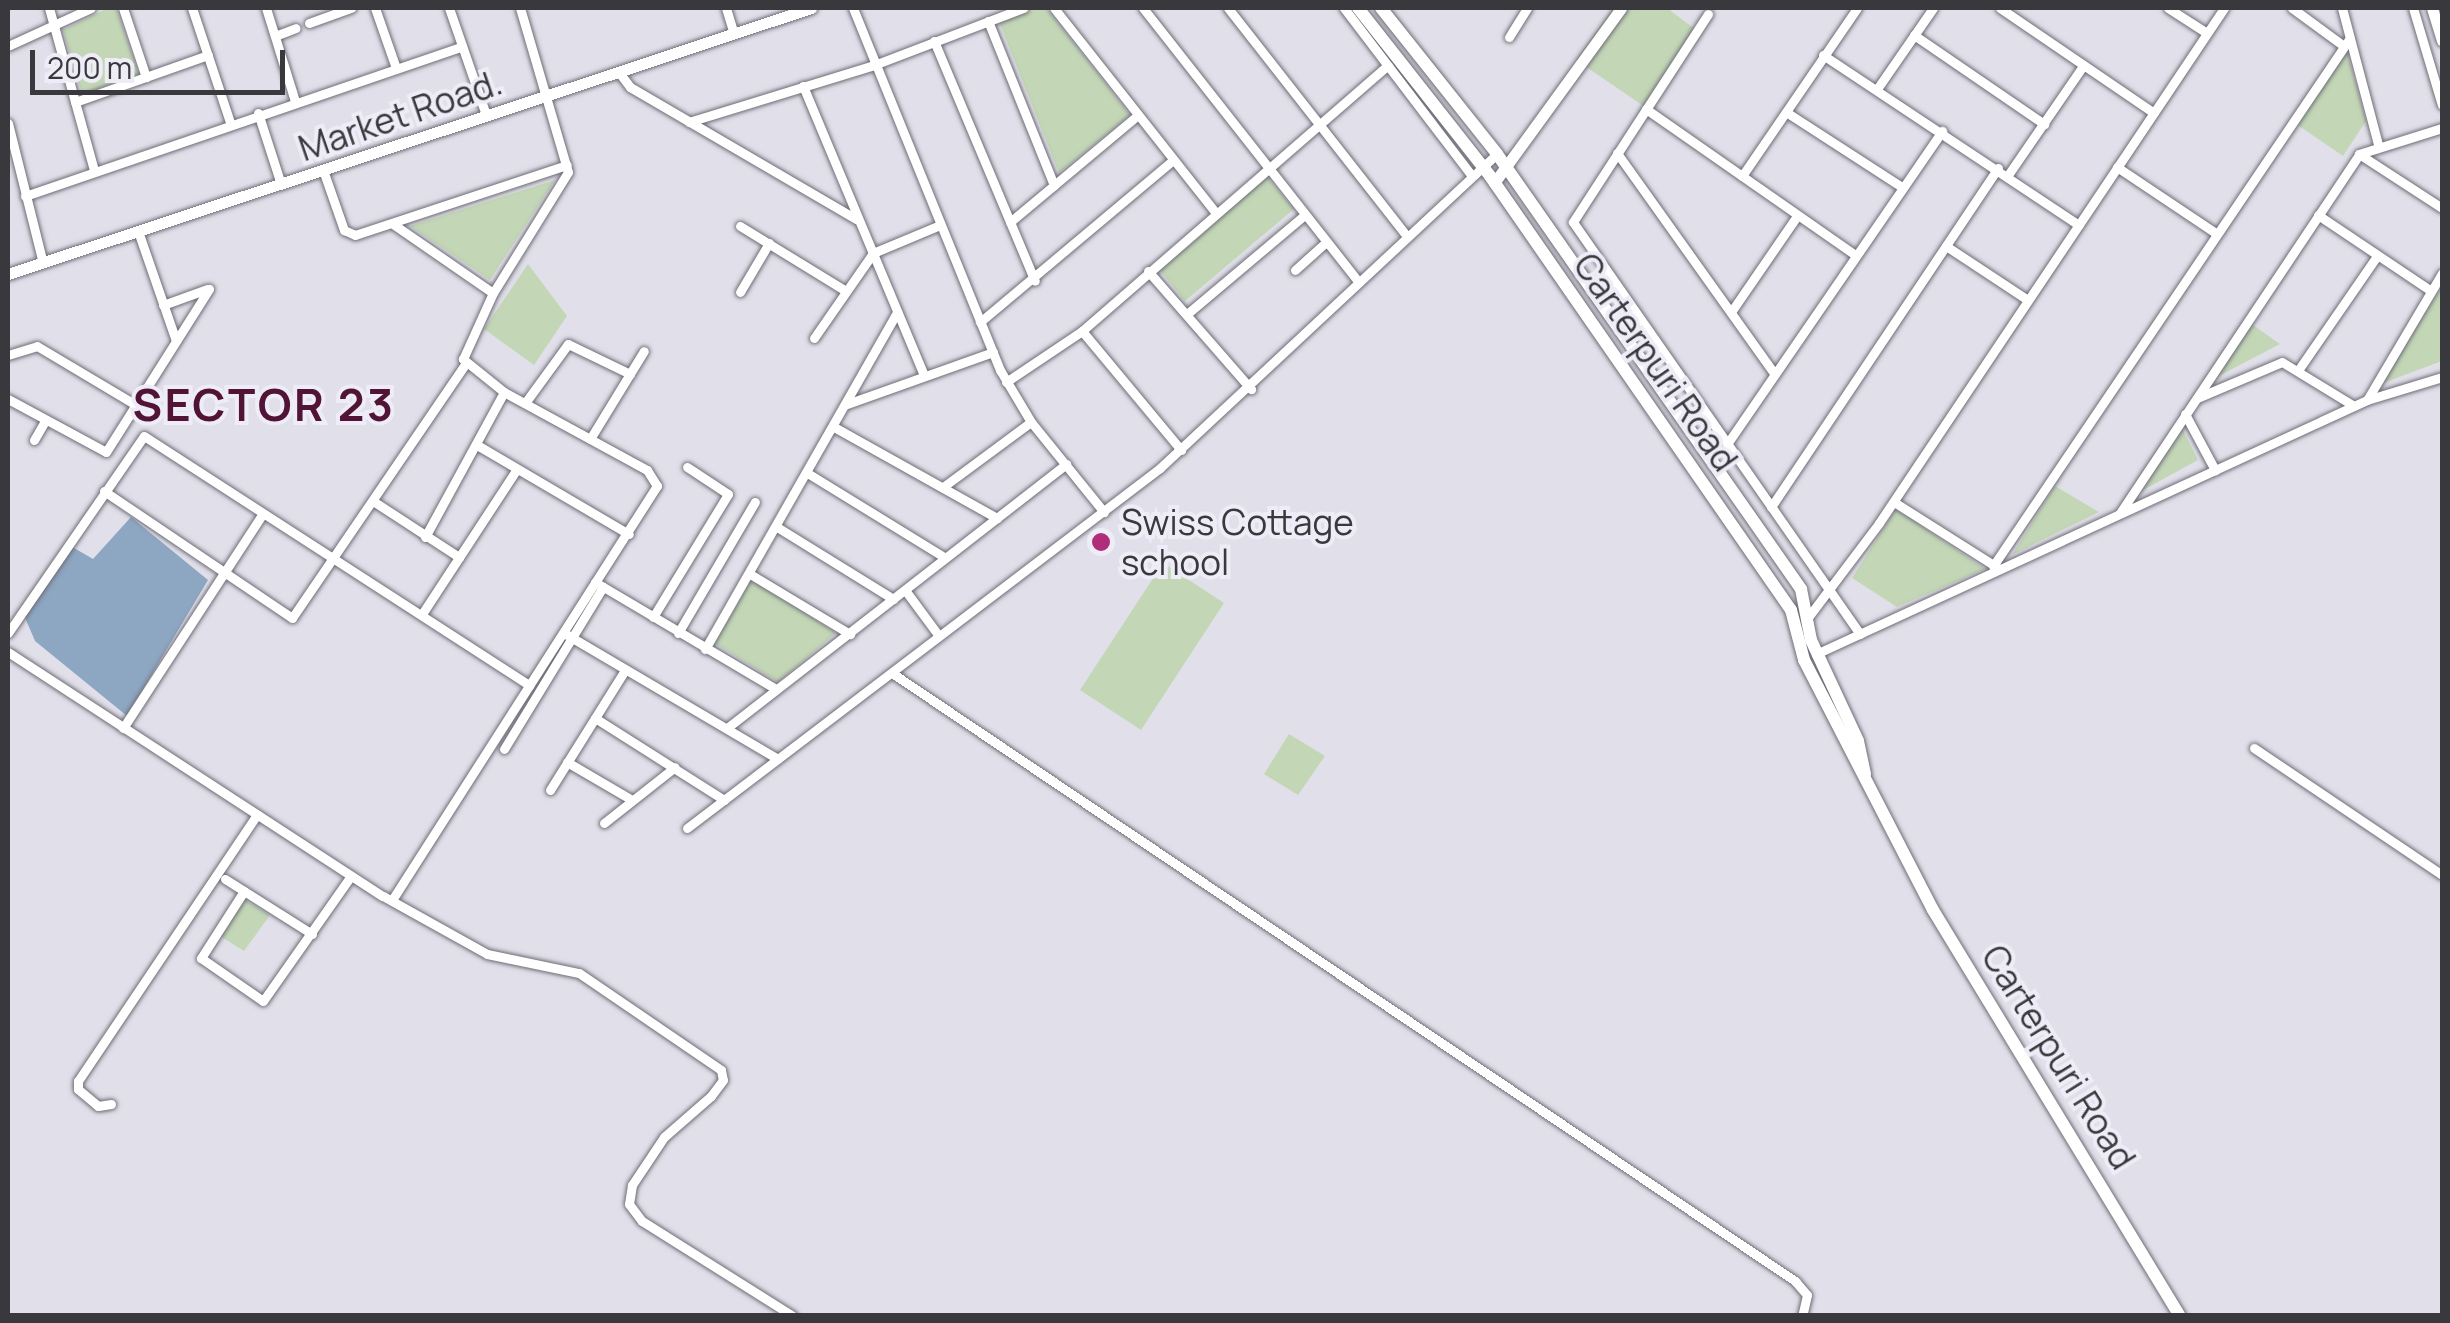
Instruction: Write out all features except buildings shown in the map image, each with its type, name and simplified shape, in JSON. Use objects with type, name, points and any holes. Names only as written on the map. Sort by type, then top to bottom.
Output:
[{"type":"main road","name":"Carterpuri Road","points":[[1358,8],[1477,171],[1494,182],[1791,610],[1804,660],[1933,910],[2180,1316]]},
{"type":"main road","name":"Carterpuri Road","points":[[1381,8],[1497,154],[1801,589],[1816,654],[1858,741],[1865,774]]},
{"type":"street","points":[[49,8],[94,170]]},
{"type":"street","points":[[8,46],[92,8]]},
{"type":"street","points":[[123,8],[146,77]]},
{"type":"street","points":[[192,8],[230,122]]},
{"type":"street","points":[[266,8],[295,101]]},
{"type":"street","points":[[309,23],[351,8]]},
{"type":"street","points":[[375,8],[396,68]]},
{"type":"street","points":[[449,8],[486,115]]},
{"type":"street","points":[[104,491],[286,620],[335,562],[465,364],[493,293],[566,178],[568,165],[549,94],[520,8]]},
{"type":"street","points":[[726,8],[732,31]]},
{"type":"street","name":"Market Road.","points":[[9,274],[139,234],[732,31],[810,8]]},
{"type":"street","points":[[852,8],[1006,382],[1032,422],[1104,512]]},
{"type":"street","points":[[689,122],[874,66],[1023,8]]},
{"type":"street","points":[[1054,8],[1215,212]]},
{"type":"street","points":[[1143,8],[1302,216],[1359,282]]},
{"type":"street","points":[[1228,8],[1408,236]]},
{"type":"street","points":[[1344,8],[1477,171]]},
{"type":"street","points":[[1509,37],[1527,8]]},
{"type":"street","points":[[1494,182],[1508,170],[1621,8]]},
{"type":"street","points":[[1742,176],[1856,8]]},
{"type":"street","points":[[1878,90],[1933,8]]},
{"type":"street","points":[[2000,8],[2154,114]]},
{"type":"street","points":[[2168,8],[2208,33]]},
{"type":"street","points":[[1794,626],[1810,618],[1830,594],[2224,8]]},
{"type":"street","points":[[2292,8],[2347,42]]},
{"type":"street","points":[[2342,8],[2347,42],[2378,144]]},
{"type":"street","points":[[2414,8],[2442,105]]},
{"type":"street","points":[[2432,8],[2442,41]]},
{"type":"street","points":[[1708,14],[1617,152],[1574,226],[1860,634]]},
{"type":"street","points":[[988,21],[1054,186]]},
{"type":"street","points":[[274,36],[296,28]]},
{"type":"street","points":[[1914,35],[2044,124]]},
{"type":"street","points":[[934,41],[1035,280]]},
{"type":"street","points":[[1997,567],[2347,42]]},
{"type":"street","points":[[25,196],[230,122],[462,46]]},
{"type":"street","points":[[1824,54],[2078,224]]},
{"type":"street","points":[[75,102],[208,55]]},
{"type":"street","points":[[1006,382],[1082,331],[1388,66]]},
{"type":"street","points":[[2008,176],[2084,66]]},
{"type":"street","points":[[618,71],[630,87],[858,219]]},
{"type":"street","points":[[803,86],[924,375]]},
{"type":"street","points":[[1646,109],[1855,255]]},
{"type":"street","points":[[1786,112],[1902,187]]},
{"type":"street","points":[[258,113],[282,184]]},
{"type":"street","points":[[1010,222],[1138,115]]},
{"type":"street","points":[[8,124],[43,262]]},
{"type":"street","points":[[2118,515],[2359,154],[2378,144],[2442,128]]},
{"type":"street","points":[[1727,444],[1942,131]]},
{"type":"street","points":[[1617,152],[1774,374]]},
{"type":"street","points":[[687,828],[1181,450],[1251,389],[1497,154]]},
{"type":"street","points":[[2359,154],[2442,208]]},
{"type":"street","points":[[980,322],[1035,280],[1173,160]]},
{"type":"street","points":[[323,170],[348,233],[393,224],[568,165]]},
{"type":"street","points":[[2116,167],[2217,234]]},
{"type":"street","points":[[1771,508],[1998,168]]},
{"type":"street","points":[[1187,314],[1302,216]]},
{"type":"street","points":[[1731,312],[1797,216]]},
{"type":"street","points":[[2318,216],[2431,291]]},
{"type":"street","points":[[393,224],[493,293]]},
{"type":"street","points":[[814,338],[872,253],[940,225]]},
{"type":"street","points":[[740,226],[846,291]]},
{"type":"street","points":[[139,234],[176,340]]},
{"type":"street","points":[[740,292],[768,243]]},
{"type":"street","points":[[1294,270],[1325,244]]},
{"type":"street","points":[[1946,246],[2028,300]]},
{"type":"street","points":[[2299,368],[2377,256]]},
{"type":"street","points":[[8,259],[9,274]]},
{"type":"street","points":[[1148,270],[1251,389]]},
{"type":"street","points":[[2366,400],[2442,273]]},
{"type":"street","points":[[8,399],[103,453],[212,288],[163,305]]},
{"type":"street","points":[[705,649],[809,474],[897,312]]},
{"type":"street","points":[[1082,331],[1181,450]]},
{"type":"street","points":[[525,403],[568,344],[630,374]]},
{"type":"street","points":[[8,355],[38,346],[136,405]]},
{"type":"street","points":[[590,439],[644,351]]},
{"type":"street","points":[[847,404],[993,352]]},
{"type":"street","points":[[2196,398],[2276,363],[2299,368],[2354,406]]},
{"type":"street","points":[[465,364],[504,392],[657,481],[504,748]]},
{"type":"street","points":[[1816,654],[1997,567],[2366,400],[2442,376]]},
{"type":"street","points":[[425,537],[504,392]]},
{"type":"street","points":[[2185,414],[2215,470]]},
{"type":"street","points":[[34,440],[45,421]]},
{"type":"street","points":[[943,487],[1032,422]]},
{"type":"street","points":[[834,427],[997,518]]},
{"type":"street","points":[[8,633],[138,440],[151,437],[262,515],[529,685]]},
{"type":"street","points":[[477,445],[628,534]]},
{"type":"street","points":[[727,728],[1066,464]]},
{"type":"street","points":[[653,617],[728,494],[687,468]]},
{"type":"street","points":[[422,614],[517,469]]},
{"type":"street","points":[[809,474],[944,557]]},
{"type":"street","points":[[373,501],[459,557]]},
{"type":"street","points":[[678,633],[756,502]]},
{"type":"street","points":[[1894,502],[1997,567]]},
{"type":"street","points":[[123,728],[262,515]]},
{"type":"street","points":[[777,528],[893,600]]},
{"type":"street","points":[[750,574],[850,634]]},
{"type":"street","points":[[599,584],[776,689]]},
{"type":"street","points":[[904,590],[939,636]]},
{"type":"street","points":[[567,636],[778,759]]},
{"type":"street","points":[[392,900],[529,685],[567,636]]},
{"type":"street","points":[[8,652],[351,876],[487,954],[578,973],[721,1070],[723,1080],[711,1096],[664,1137],[632,1185],[630,1204],[642,1221],[793,1316]]},
{"type":"street","points":[[550,790],[626,670]]},
{"type":"street","points":[[892,673],[1795,1280],[1807,1295],[1802,1316]]},
{"type":"street","points":[[595,718],[724,800]]},
{"type":"street","points":[[2254,748],[2442,875]]},
{"type":"street","points":[[568,762],[632,800]]},
{"type":"street","points":[[604,823],[675,767]]},
{"type":"street","points":[[110,1104],[98,1106],[78,1089],[78,1081],[257,815]]},
{"type":"street","points":[[244,891],[201,958],[259,1001],[269,997],[351,876]]},
{"type":"street","points":[[225,879],[312,934]]},
{"type":"green space","points":[[108,8],[116,8],[139,74],[82,94],[63,30]]},
{"type":"green space","points":[[1034,8],[1046,8],[1130,115],[1059,173],[999,22]]},
{"type":"green space","points":[[1613,8],[1667,8],[1695,29],[1645,107],[1576,60]]},
{"type":"green space","points":[[2347,51],[2366,121],[2343,156],[2296,124]]},
{"type":"green space","points":[[1267,177],[1294,209],[1185,301],[1158,268]]},
{"type":"green space","points":[[555,180],[490,280],[410,226]]},
{"type":"green space","points":[[528,264],[567,316],[534,365],[484,329]]},
{"type":"green space","points":[[2442,287],[2442,361],[2378,385]]},
{"type":"green space","points":[[2250,323],[2280,344],[2215,378]]},
{"type":"green space","points":[[2180,424],[2198,460],[2136,494]]},
{"type":"green space","points":[[2055,486],[2099,512],[2012,555]]},
{"type":"green space","points":[[1896,509],[1985,569],[1897,607],[1852,578]]},
{"type":"green space","points":[[1163,563],[1224,603],[1141,730],[1080,690]]},
{"type":"green space","points":[[752,579],[836,633],[778,682],[714,643]]},
{"type":"green space","points":[[1289,734],[1325,756],[1298,795],[1264,774]]},
{"type":"green space","points":[[244,900],[270,915],[244,951],[220,936]]},
{"type":"water","points":[[131,517],[208,580],[127,716],[35,641],[23,613],[69,545],[93,559]]},
{"type":"place","name":"Swiss Cottage school","points":[[1101,542]]},
{"type":"district","name":"SECTOR 23","points":[[264,405]]}]
